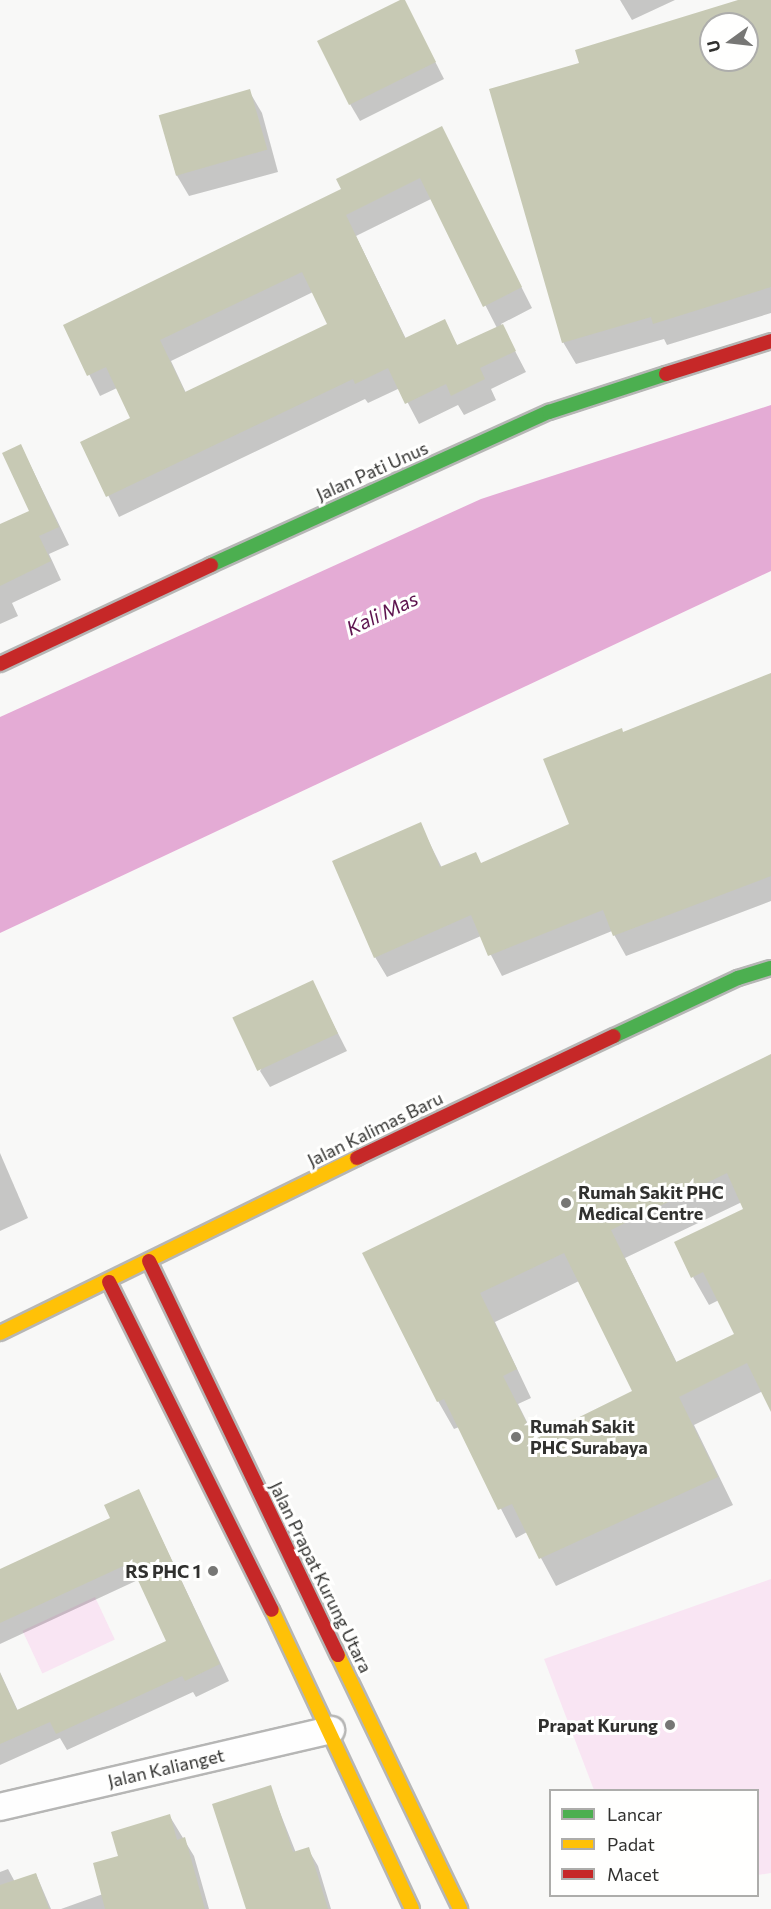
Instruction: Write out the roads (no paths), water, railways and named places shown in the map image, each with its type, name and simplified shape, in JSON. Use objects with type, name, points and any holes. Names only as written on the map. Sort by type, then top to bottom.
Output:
[{"type":"street","name":"Jalan Pati Unus","points":[[0,664],[357,497],[549,412],[771,341]]},
{"type":"street","name":"Jalan Kalimas Baru","points":[[0,1333],[109,1282],[415,1129],[738,978],[771,968]]},
{"type":"street","name":"Jalan Prapat Kurung Utara","points":[[149,1261],[460,1909]]},
{"type":"street","points":[[109,1282],[286,1614],[331,1730],[412,1909]]},
{"type":"street","points":[[286,1614],[313,1603]]},
{"type":"street","name":"Jalan Kalianget","points":[[0,1807],[331,1730]]},
{"type":"water","name":"Kali Mas","points":[[771,405],[771,571],[0,933],[0,717],[481,499]]},
{"type":"place","name":"Rumah Sakit PHC Medical Centre","points":[[566,1203]]},
{"type":"place","name":"Rumah Sakit PHC Surabaya","points":[[516,1437]]},
{"type":"place","name":"RS PHC 1","points":[[213,1571]]},
{"type":"place","name":"Prapat Kurung","points":[[670,1725]]}]
